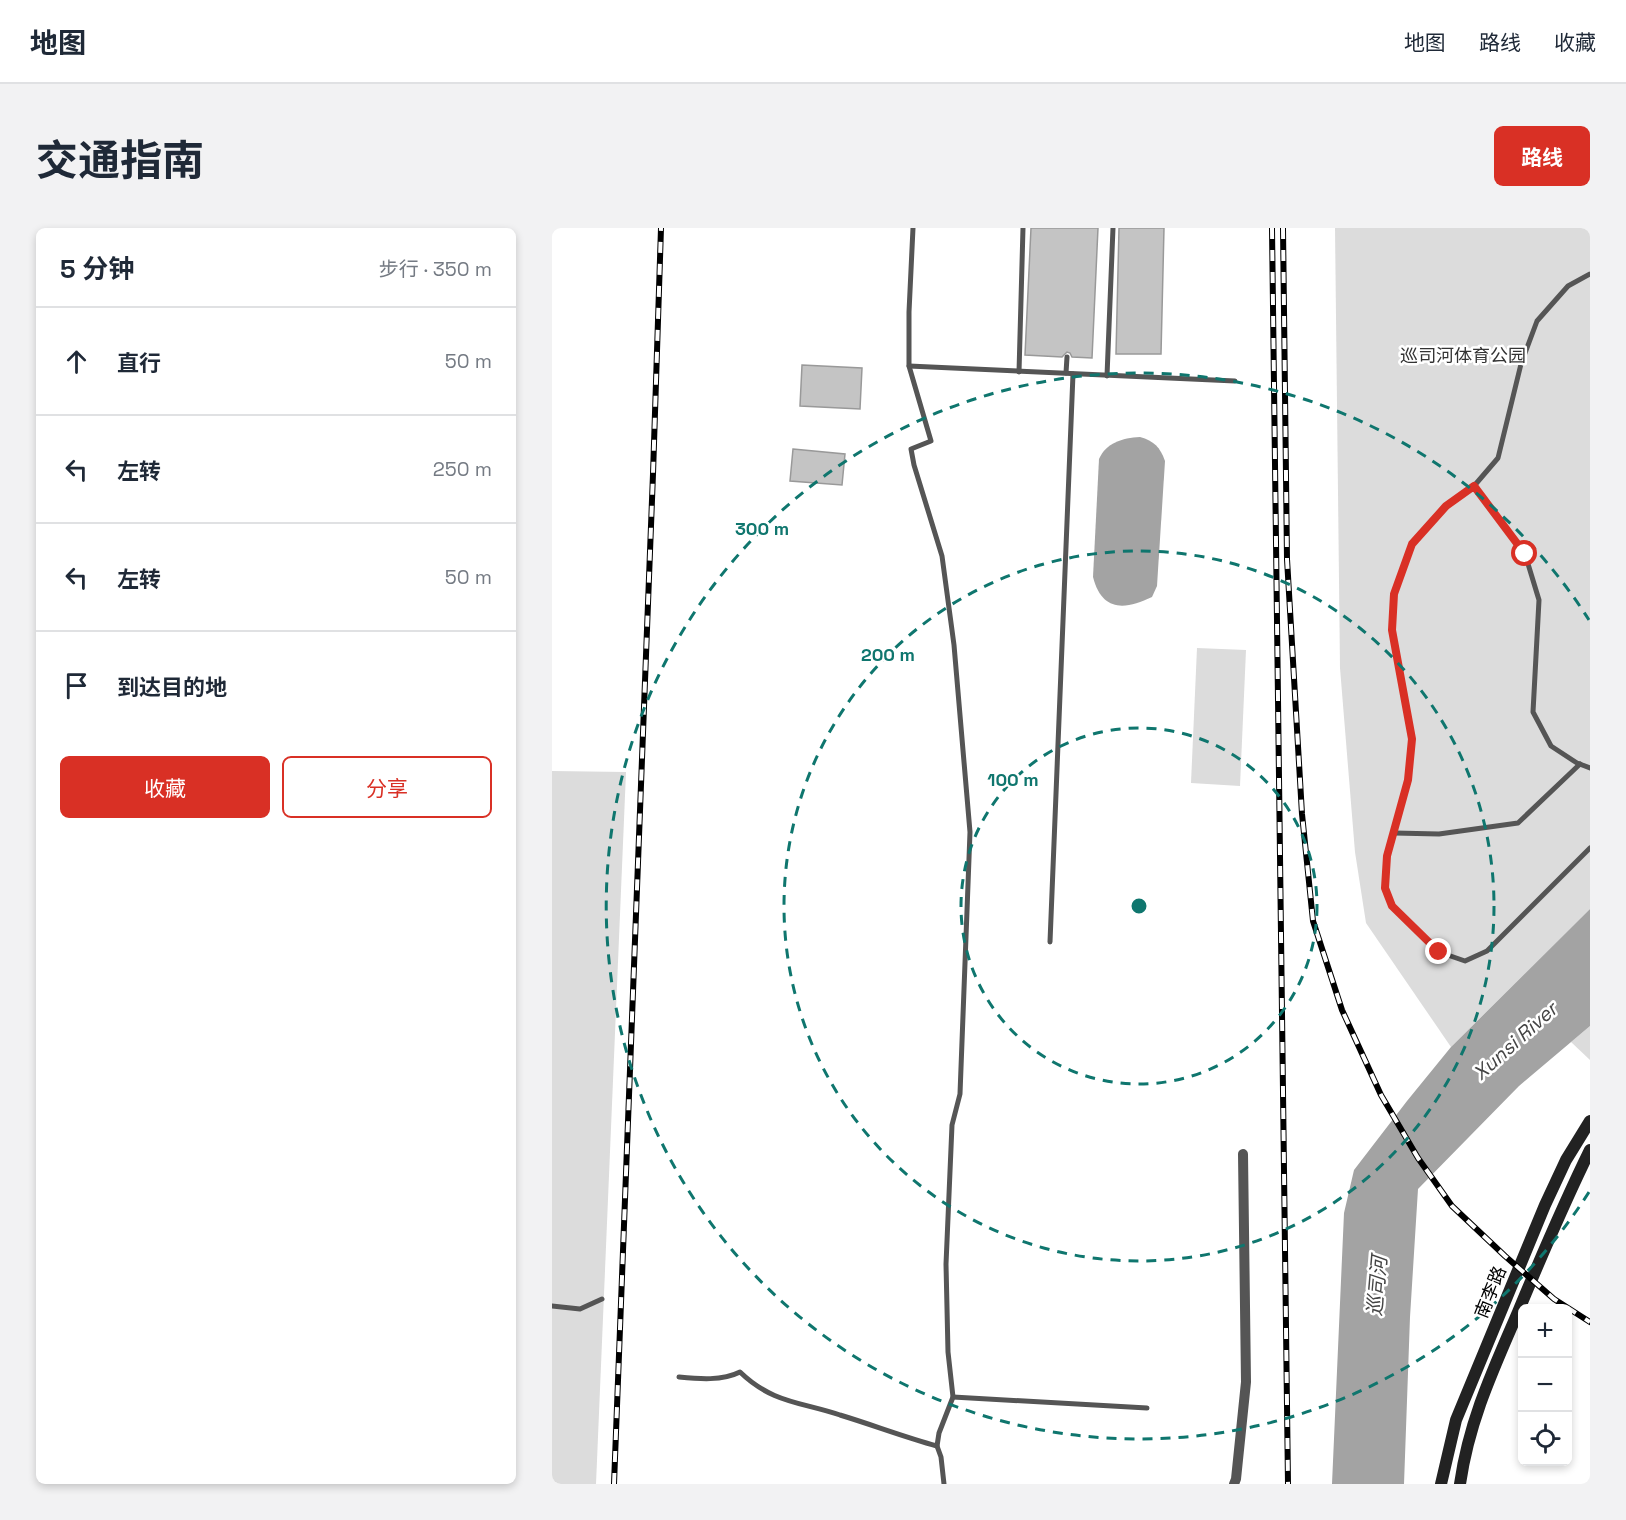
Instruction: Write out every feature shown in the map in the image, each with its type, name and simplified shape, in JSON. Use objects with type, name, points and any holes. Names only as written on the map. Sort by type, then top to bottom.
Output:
[{"type":"main road","name":"南李路","points":[[1441,1484],[1456,1420],[1545,1205],[1566,1160],[1590,1121]]},
{"type":"main road","name":"南李路","points":[[1460,1484],[1465,1450],[1479,1405],[1562,1209],[1590,1150]]},
{"type":"street","points":[[1234,1484],[1246,1382],[1243,1154]]},
{"type":"lane","points":[[913,228],[909,366],[931,441],[911,449],[942,556],[954,645],[970,832],[960,1094],[952,1125],[946,1264],[948,1352],[953,1397],[939,1433],[937,1446],[941,1457],[944,1484]]},
{"type":"lane","points":[[1020,372],[1023,228]]},
{"type":"lane","points":[[1107,376],[1113,228]]},
{"type":"lane","points":[[1590,273],[1568,286],[1537,321],[1521,364],[1498,458],[1474,486],[1446,506],[1412,544],[1394,594],[1392,630],[1412,739],[1408,780],[1387,856],[1385,888],[1392,906],[1439,952],[1465,961],[1487,951],[1590,848]]},
{"type":"lane","points":[[1050,942],[1070,374],[1067,357]]},
{"type":"lane","points":[[909,366],[1235,381]]},
{"type":"lane","points":[[1474,486],[1525,554],[1539,600],[1533,712],[1551,746],[1590,768]]},
{"type":"lane","points":[[1394,833],[1439,834],[1518,823],[1580,764]]},
{"type":"lane","points":[[552,1306],[580,1309],[602,1299]]},
{"type":"lane","points":[[679,1377],[703,1380],[740,1372],[780,1400],[841,1415],[937,1446]]},
{"type":"lane","points":[[953,1397],[1147,1408]]},
{"type":"green space","name":"巡司河体育公园","points":[[1335,228],[1590,228],[1590,909],[1451,1047],[1366,923],[1355,852],[1340,668]]},
{"type":"green space","points":[[1197,648],[1246,650],[1240,786],[1191,783]]},
{"type":"green space","points":[[552,771],[626,772],[596,1484],[552,1484]]},
{"type":"green space","points":[[1590,1026],[1590,1060],[1571,1042]]},
{"type":"water","points":[[1140,437],[1156,445],[1165,461],[1157,586],[1152,597],[1124,606],[1116,605],[1102,597],[1093,577],[1099,459],[1115,442]]},
{"type":"water","points":[[1590,909],[1590,1026],[1519,1086],[1418,1189],[1410,1317],[1404,1484],[1332,1484],[1344,1213],[1354,1170],[1451,1047]]},
{"type":"building","points":[[1031,228],[1098,228],[1092,358],[1072,357],[1067,352],[1062,357],[1025,355]]},
{"type":"building","points":[[1119,228],[1164,228],[1161,354],[1116,354]]},
{"type":"building","points":[[802,365],[862,368],[860,409],[800,406]]},
{"type":"building","points":[[793,449],[845,454],[842,485],[790,481]]},
{"type":"railway","points":[[614,1484],[661,228]]},
{"type":"railway","points":[[1272,228],[1288,1484]]},
{"type":"railway","points":[[1283,228],[1287,559],[1302,814],[1313,921],[1342,1010],[1381,1095],[1418,1158],[1452,1206],[1554,1299],[1590,1322]]},
{"type":"route","points":[[1439,952],[1392,906],[1385,888],[1387,856],[1408,780],[1412,739],[1392,630],[1394,594],[1412,544],[1446,506],[1474,486],[1525,554]]},
{"type":"water label","name":"Xunsi River","points":[[1515,1041]]},
{"type":"water label","name":"巡司河","points":[[1377,1286]]}]
